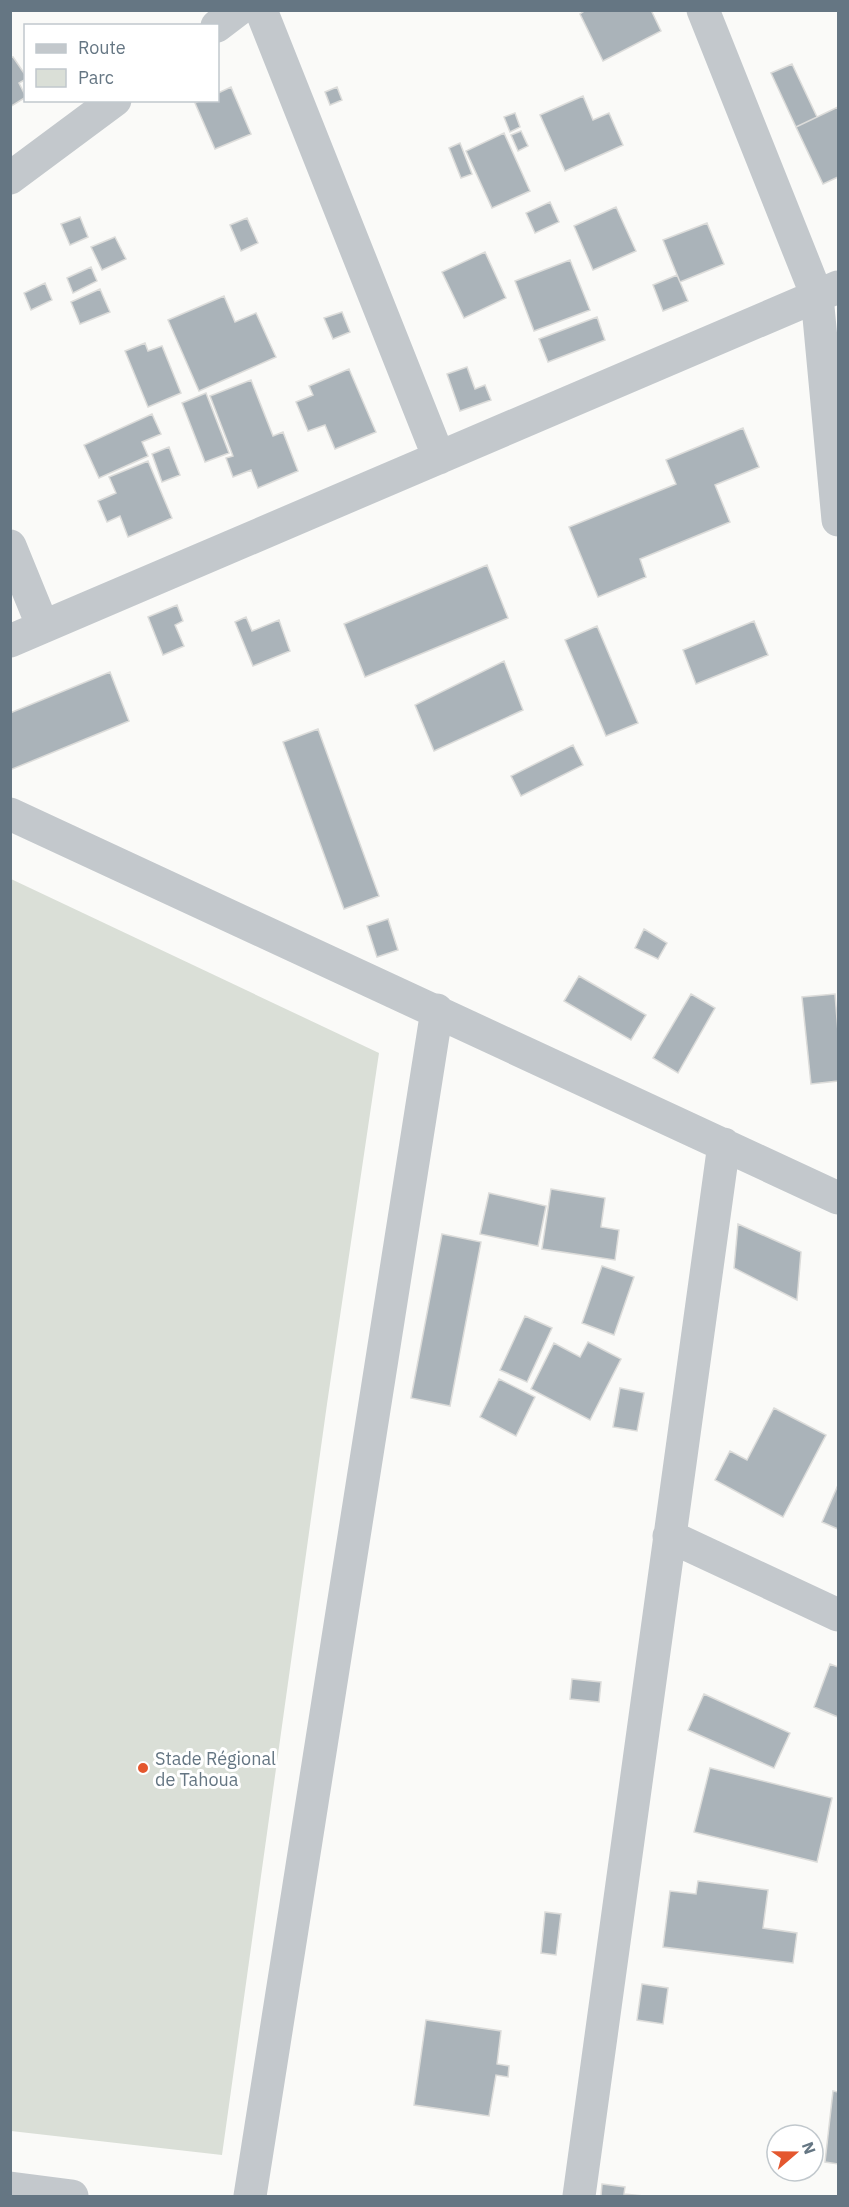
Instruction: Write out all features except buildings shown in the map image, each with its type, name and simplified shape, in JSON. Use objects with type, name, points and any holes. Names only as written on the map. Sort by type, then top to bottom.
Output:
[{"type":"street","points":[[219,24],[238,10]]},
{"type":"street","points":[[261,10],[439,458]]},
{"type":"street","points":[[704,10],[828,291],[838,520]]},
{"type":"street","points":[[10,178],[112,102]]},
{"type":"street","points":[[10,641],[828,291]]},
{"type":"street","points":[[10,546],[44,627]]},
{"type":"street","points":[[10,814],[838,1198]]},
{"type":"street","points":[[250,2196],[436,1010]]},
{"type":"street","points":[[579,2196],[724,1144]]},
{"type":"street","points":[[669,1536],[838,1615]]},
{"type":"street","points":[[10,2188],[72,2196]]},
{"type":"green space","name":"Stade Régional de Tahoua","points":[[11,879],[379,1053],[327,1404],[222,2155],[11,2131]]},
{"type":"place","name":"Stade Régional de Tahoua","points":[[143,1768]]}]
